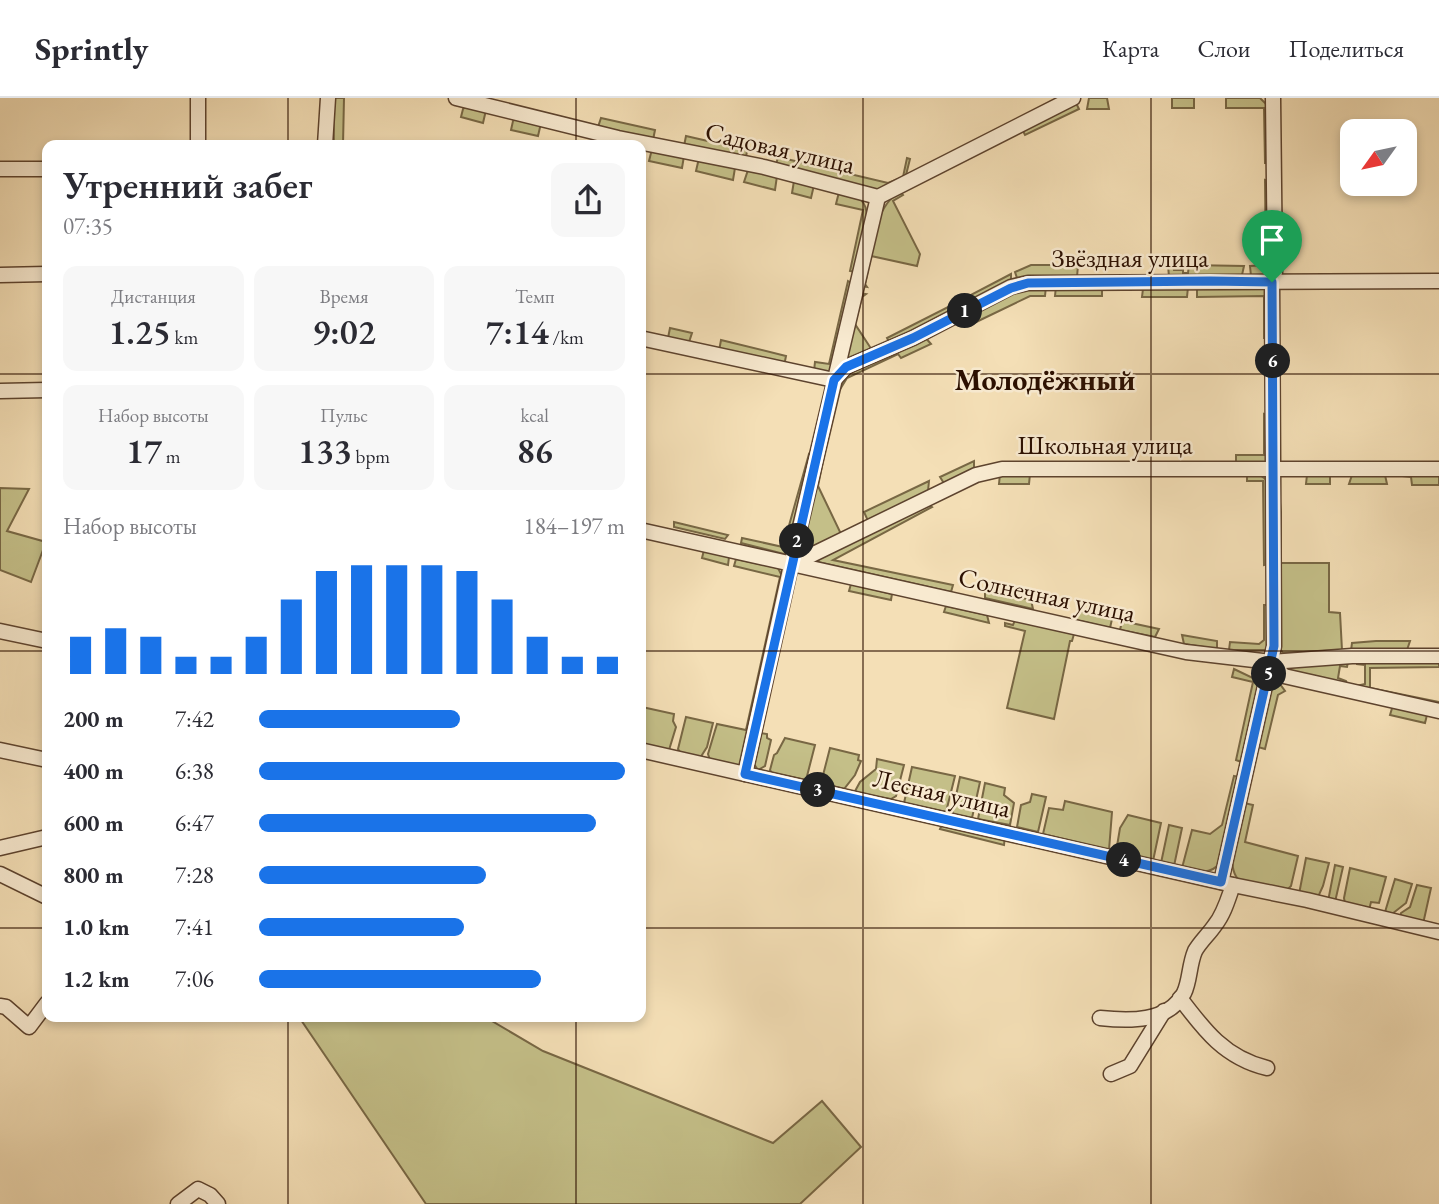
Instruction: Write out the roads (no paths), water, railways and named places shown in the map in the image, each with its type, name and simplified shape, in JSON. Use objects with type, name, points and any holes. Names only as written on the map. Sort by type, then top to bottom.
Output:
[{"type":"street","points":[[198,98],[198,140]]},
{"type":"street","points":[[325,140],[328,98]]},
{"type":"street","name":"Садовая улица","points":[[456,98],[628,140]]},
{"type":"street","name":"Садовая улица","points":[[646,144],[764,167],[877,197],[1073,98]]},
{"type":"street","points":[[1100,1018],[1131,1021],[1160,1014],[1176,1004],[1185,992],[1191,962],[1197,948],[1217,923],[1271,662],[1274,646],[1273,98]]},
{"type":"street","points":[[0,169],[42,169]]},
{"type":"street","points":[[745,774],[877,197]]},
{"type":"street","points":[[0,275],[42,274]]},
{"type":"street","name":"Звёздная улица","points":[[834,380],[846,367],[913,338],[1011,288],[1028,283],[1439,281]]},
{"type":"street","points":[[646,339],[834,380]]},
{"type":"street","points":[[0,391],[42,390]]},
{"type":"street","name":"Школьная улица","points":[[791,565],[988,471],[1439,469]]},
{"type":"street","name":"Солнечная улица","points":[[646,531],[1186,652],[1271,662],[1284,676],[1439,711]]},
{"type":"street","points":[[0,631],[42,640]]},
{"type":"street","points":[[1271,662],[1352,656],[1439,656]]},
{"type":"street","points":[[0,750],[42,759]]},
{"type":"street","name":"Лесная улица","points":[[646,751],[1439,932]]},
{"type":"street","points":[[0,848],[42,838]]},
{"type":"street","points":[[0,874],[42,895]]},
{"type":"street","points":[[1180,998],[1217,1043],[1252,1064],[1267,1068]]},
{"type":"street","points":[[0,1006],[6,1007],[29,1027],[42,1010]]},
{"type":"street","points":[[1111,1074],[1130,1066],[1164,1011]]},
{"type":"street","points":[[178,1204],[198,1189],[214,1200]]},
{"type":"district","name":"Молодёжный","points":[[1045,380]]}]
